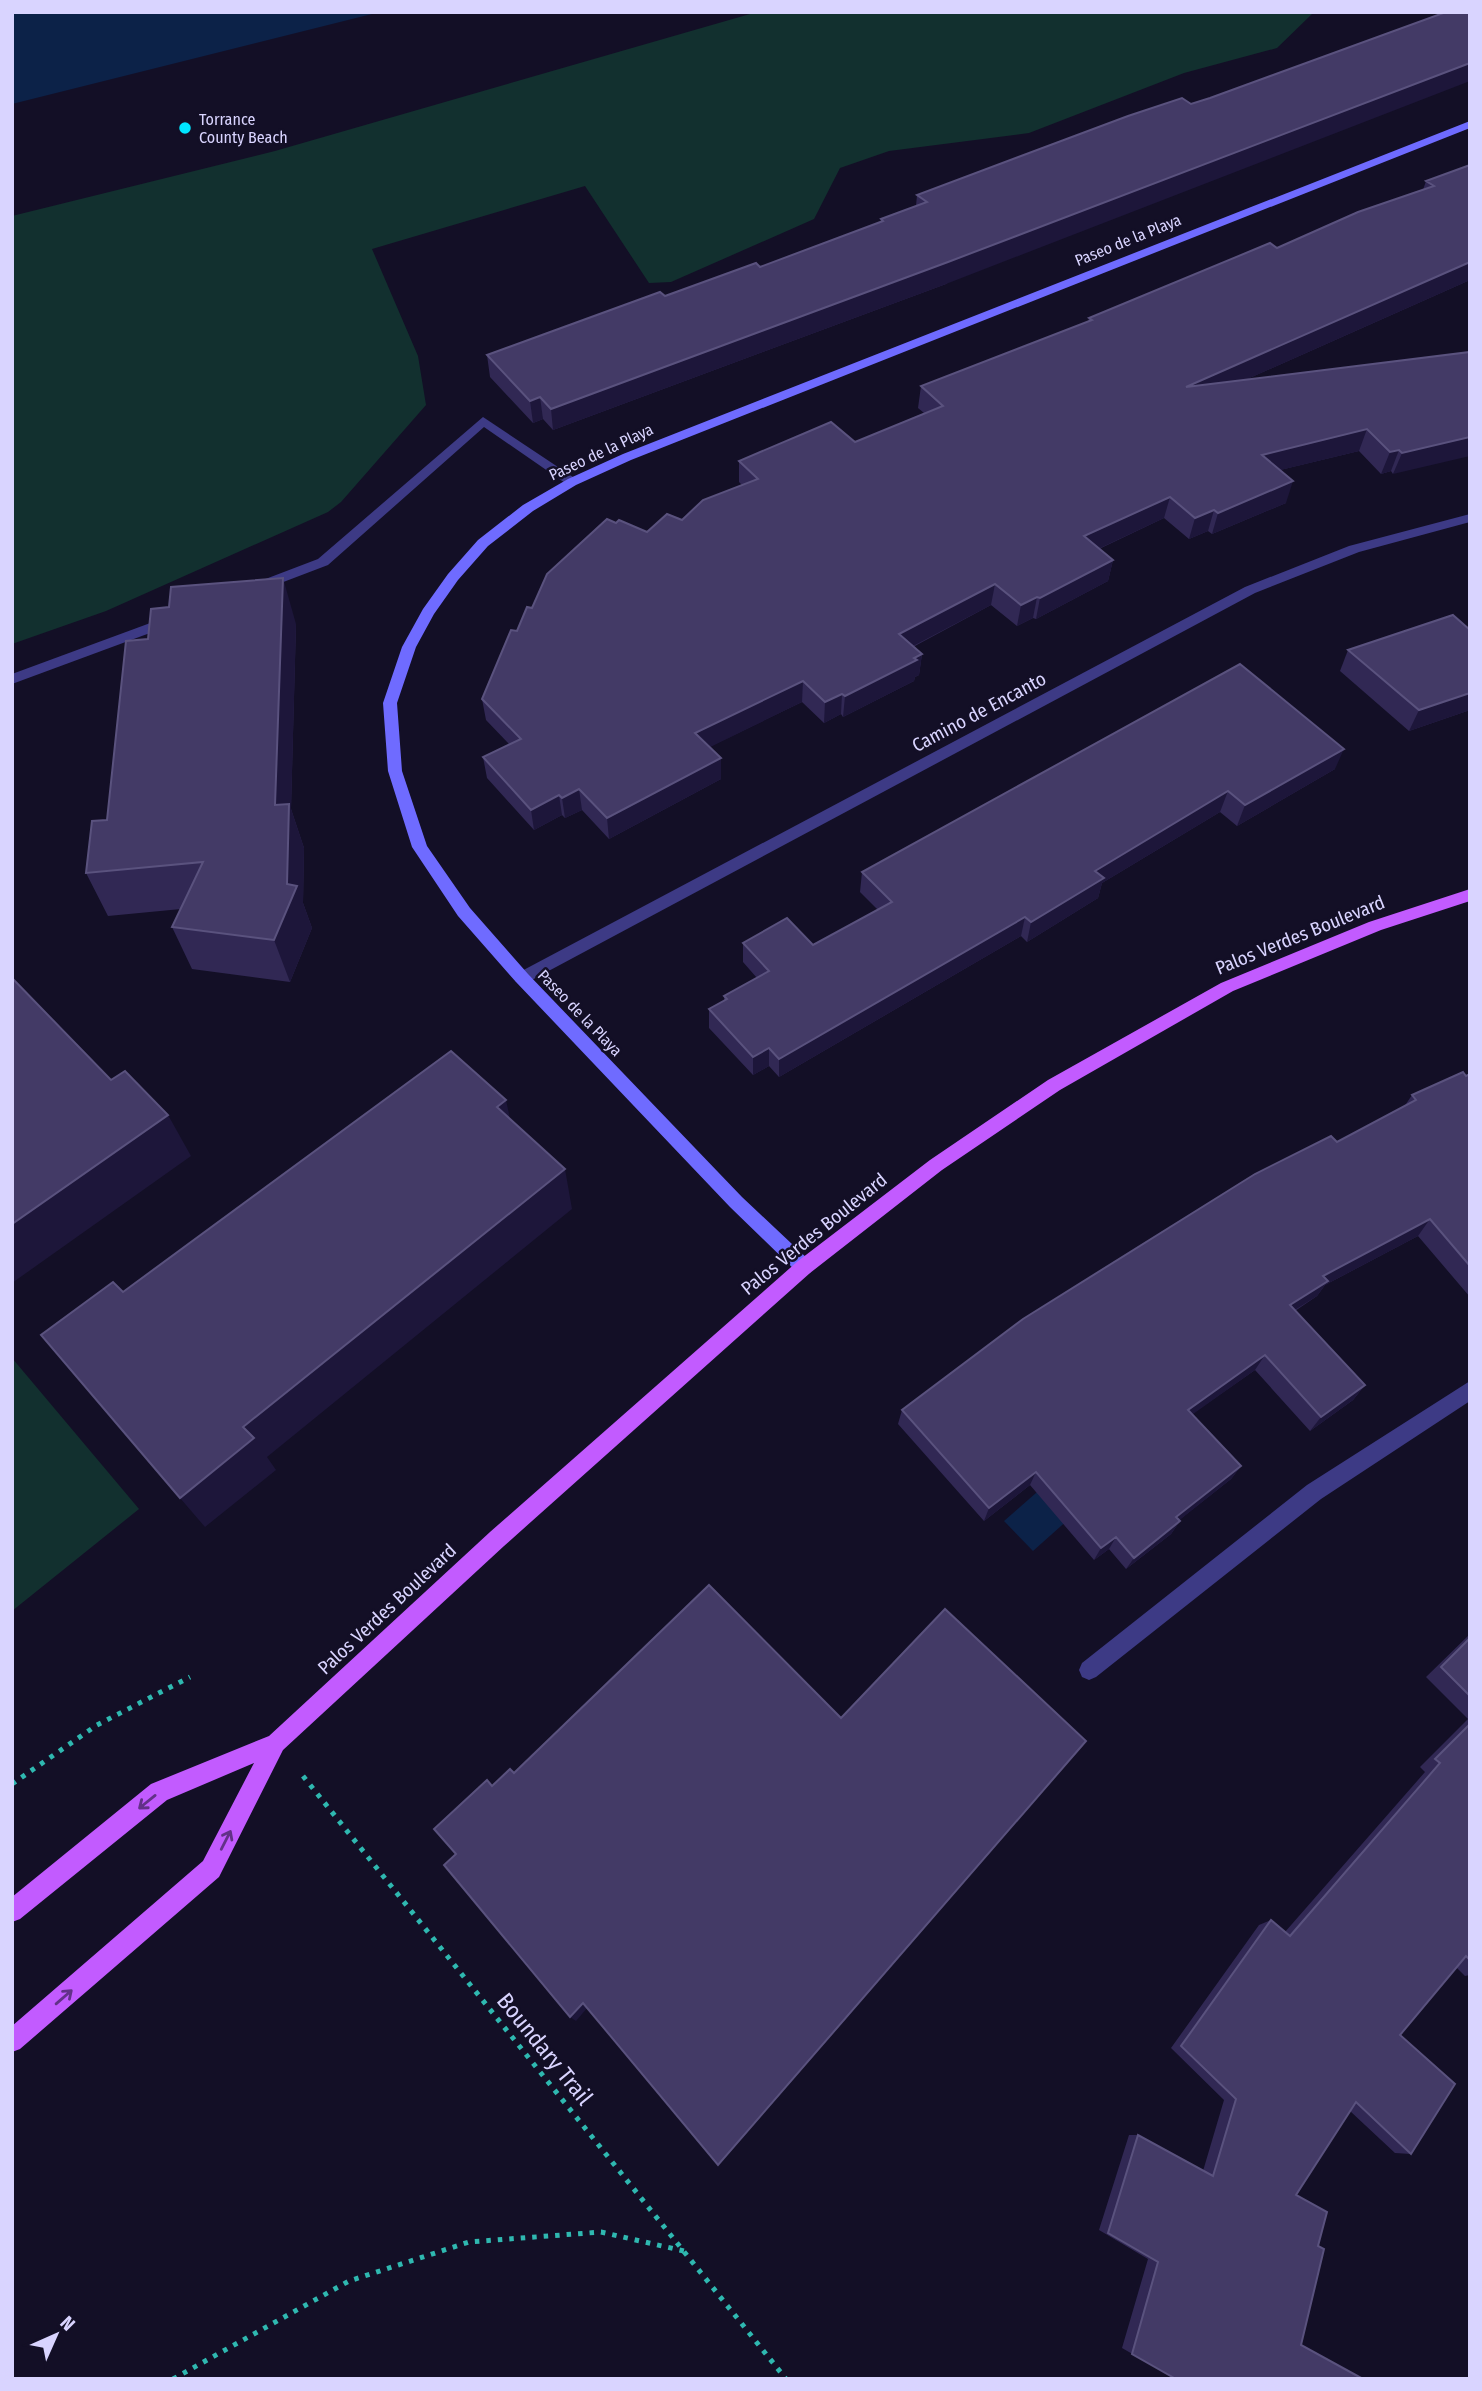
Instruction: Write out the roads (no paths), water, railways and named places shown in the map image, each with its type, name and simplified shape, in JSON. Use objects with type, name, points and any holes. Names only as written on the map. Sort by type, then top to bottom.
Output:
[{"type":"main road","name":"Palos Verdes Boulevard","points":[[276,1743],[497,1539],[804,1267],[936,1165],[1054,1085],[1227,987],[1376,926],[1470,895]]},
{"type":"main road","points":[[12,1910],[159,1792],[276,1743]]},
{"type":"main road","points":[[12,2041],[211,1869],[276,1743]]},
{"type":"street","name":"Paseo de la Playa","points":[[804,1267],[736,1202],[522,978],[464,912],[420,847],[395,771],[390,702],[409,647],[428,612],[483,543],[528,508],[572,482],[626,457],[1470,124]]},
{"type":"street","points":[[247,591],[323,562],[483,421],[572,482]]},
{"type":"street","name":"Camino de Encanto","points":[[522,978],[1250,590],[1354,549],[1470,518]]},
{"type":"street","points":[[12,680],[184,615]]},
{"type":"street","points":[[1089,1670],[1314,1492],[1470,1390]]},
{"type":"water","points":[[12,12],[380,12],[12,104]]},
{"type":"water","points":[[1069,1464],[1098,1493],[1033,1551],[1004,1521]]},
{"type":"place","name":"Torrance County Beach","points":[[185,128]]}]
